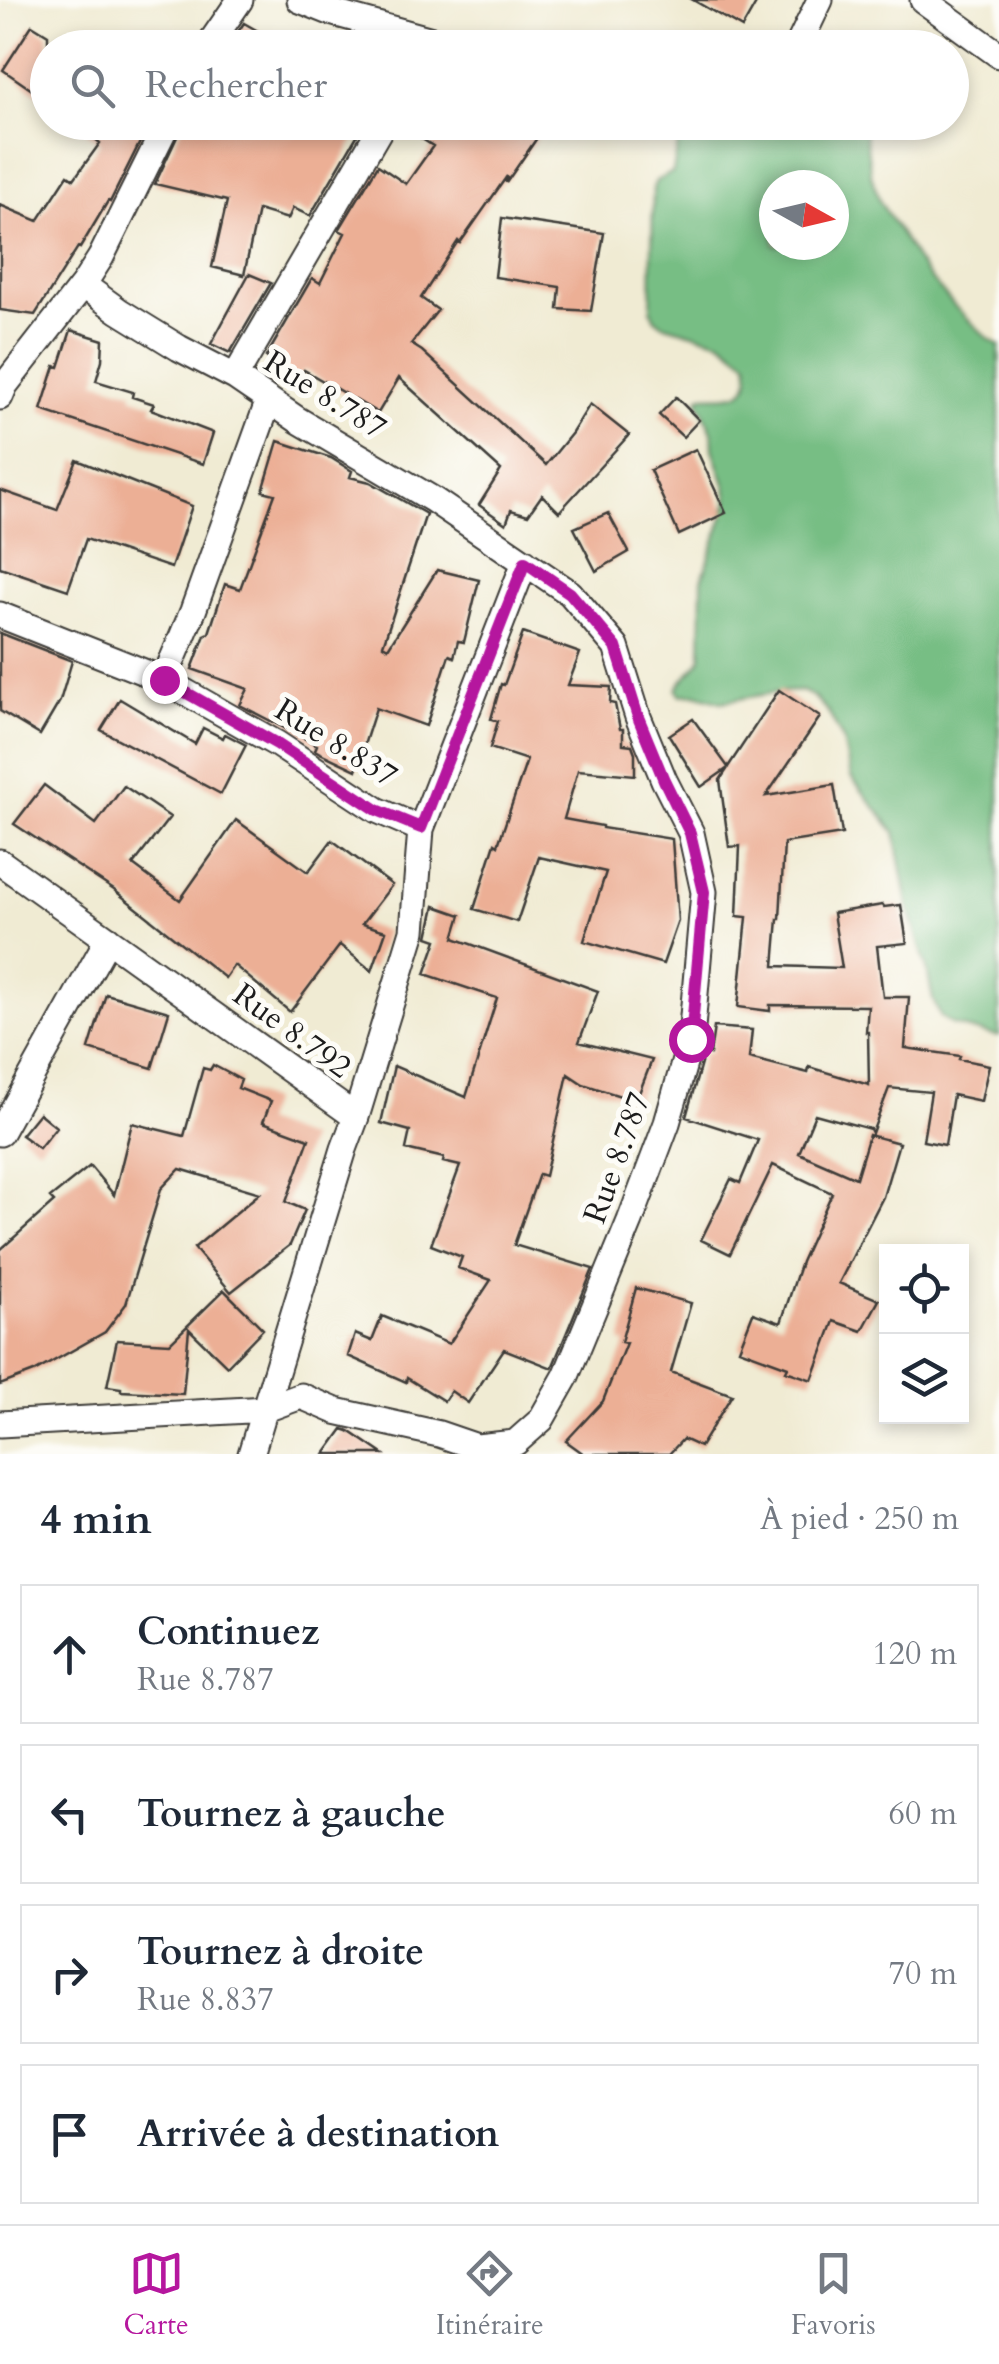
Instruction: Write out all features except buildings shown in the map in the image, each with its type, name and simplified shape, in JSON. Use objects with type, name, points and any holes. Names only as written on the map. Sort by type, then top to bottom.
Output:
[{"type":"street","points":[[219,30],[240,0]]},
{"type":"street","points":[[300,0],[386,30]]},
{"type":"street","points":[[806,30],[820,0]]},
{"type":"street","points":[[923,0],[964,30]]},
{"type":"street","points":[[969,33],[999,55]]},
{"type":"street","points":[[0,398],[84,285],[122,219],[159,140]]},
{"type":"street","points":[[235,377],[373,140]]},
{"type":"street","name":"Rue 8.787","points":[[0,1424],[266,1408],[301,1396],[336,1412],[439,1434],[477,1447],[514,1442],[540,1420],[566,1376],[667,1123],[691,1039],[701,937],[704,892],[690,833],[638,717],[616,647],[570,593],[432,499],[235,377],[179,348],[84,285]]},
{"type":"street","points":[[164,680],[194,611],[269,400]]},
{"type":"street","points":[[356,1117],[413,930],[421,828],[525,562]]},
{"type":"street","name":"Rue 8.837","points":[[0,615],[164,680],[277,744],[377,810],[421,828]]},
{"type":"street","name":"Rue 8.792","points":[[0,862],[356,1117],[251,1454]]},
{"type":"street","points":[[0,1134],[108,940]]},
{"type":"green space","points":[[679,140],[866,140],[880,202],[923,270],[958,310],[999,345],[999,1037],[953,1025],[941,1017],[909,910],[895,832],[851,777],[843,740],[828,712],[802,691],[721,702],[696,694],[680,695],[677,690],[701,658],[702,580],[728,502],[712,432],[698,399],[738,393],[748,383],[749,375],[748,362],[721,341],[662,324],[654,318],[656,181],[673,172]]},
{"type":"route","points":[[164,680],[277,744],[377,810],[421,828],[525,562],[570,593],[616,647],[638,717],[690,833],[704,892],[691,1039]]}]
